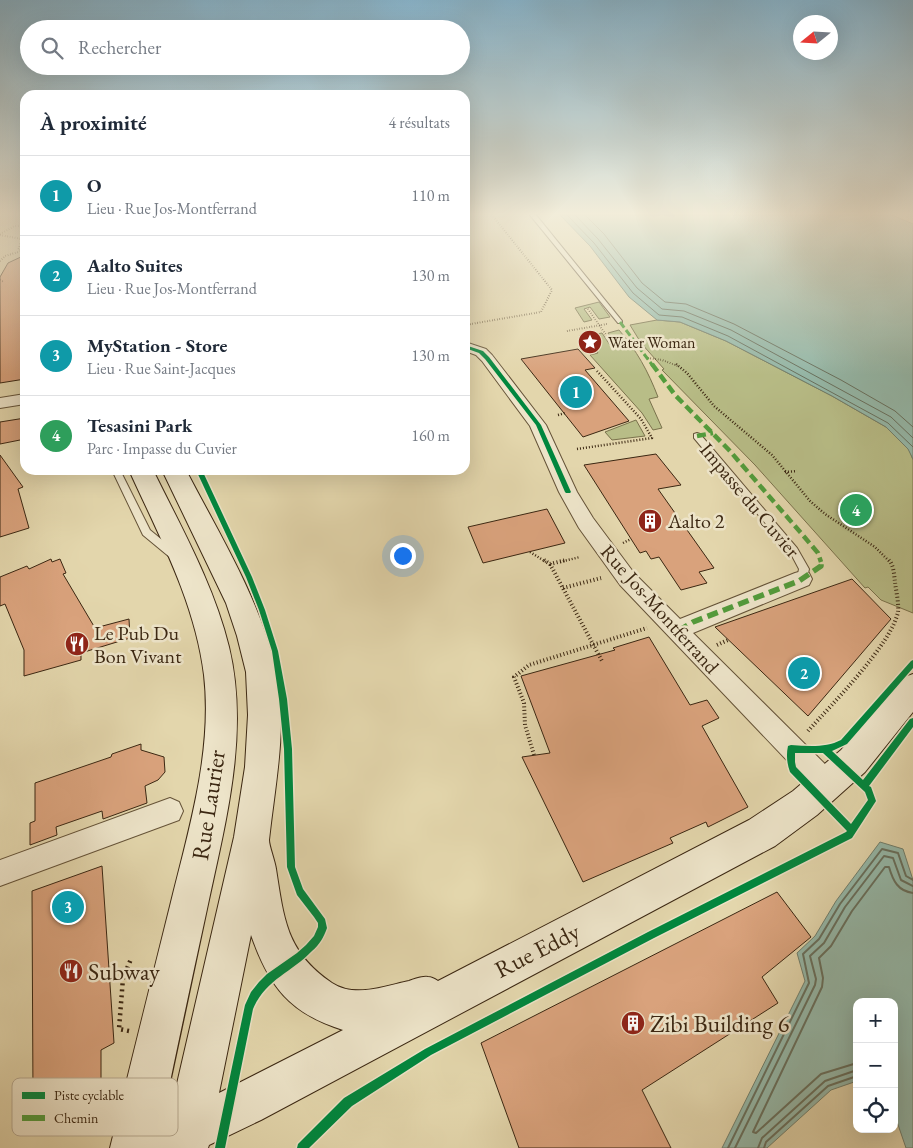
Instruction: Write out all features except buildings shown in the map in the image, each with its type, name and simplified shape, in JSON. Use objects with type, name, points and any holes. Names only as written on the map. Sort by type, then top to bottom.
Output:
[{"type":"main road","name":"Rue Laurier","points":[[143,475],[202,600],[217,658],[220,677],[221,716],[218,760],[211,808],[150,1078]]},
{"type":"main road","points":[[176,475],[240,603],[252,636],[261,672],[264,715],[262,767],[252,837],[187,1139]]},
{"type":"main road","name":"Rue Eddy","points":[[134,1148],[187,1139],[245,1104],[762,833],[828,785],[853,761],[908,694]]},
{"type":"main road","points":[[252,837],[265,913],[275,953],[284,968],[306,990],[338,1008],[354,1011],[460,990]]},
{"type":"street","name":"Rue Jos-Montferrand","points":[[470,348],[481,352],[487,358],[538,425],[568,492],[606,552],[627,579],[828,785]]},
{"type":"street","points":[[0,403],[20,401]]},
{"type":"street","name":"Impasse du Cuvier","points":[[678,631],[693,622],[802,579]]},
{"type":"street","points":[[0,873],[170,811]]},
{"type":"lane","points":[[577,269],[620,322]]},
{"type":"lane","name":"Impasse du Cuvier","points":[[697,436],[794,551],[804,569],[802,579]]},
{"type":"lane","points":[[118,475],[146,532],[185,565]]},
{"type":"path","points":[[470,323],[541,312],[552,290],[535,269]]},
{"type":"path","points":[[0,280],[4,282]]},
{"type":"path","points":[[588,309],[611,342]]},
{"type":"path","points":[[567,331],[620,322]]},
{"type":"path","points":[[648,358],[668,360],[684,369],[714,406],[770,454],[800,492],[816,507],[870,544],[891,563],[895,571],[894,584],[898,612],[894,626],[853,679],[808,731]]},
{"type":"path","points":[[577,449],[652,438],[641,419],[597,371]]},
{"type":"path","points":[[558,415],[565,413]]},
{"type":"path","points":[[785,472],[797,471]]},
{"type":"path","points":[[530,552],[550,564],[602,661]]},
{"type":"path","points":[[550,564],[580,557]]},
{"type":"path","points":[[563,588],[601,578]]},
{"type":"path","points":[[534,755],[525,725],[524,703],[514,677],[529,665],[647,628]]},
{"type":"path","points":[[717,645],[728,640]]},
{"type":"path","points":[[129,1031],[119,1029],[123,978],[131,959]]},
{"type":"green space","points":[[599,302],[610,317],[599,319],[590,307],[584,309],[592,320],[584,322],[575,308]]},
{"type":"green space","points":[[657,320],[680,322],[726,341],[832,396],[886,427],[909,449],[913,460],[913,613],[881,600],[868,587],[865,588],[755,465],[662,370],[664,369],[641,343],[630,325]]},
{"type":"green space","points":[[619,330],[637,354],[658,397],[649,399],[662,428],[653,430],[642,413],[590,355],[598,353],[587,336],[602,333],[610,345],[615,344],[608,333]]},
{"type":"green space","points":[[636,420],[645,436],[612,440],[605,432]]},
{"type":"water","points":[[607,269],[913,269],[913,459],[908,449],[886,427],[832,396],[726,341],[680,322],[657,320],[629,297]]},
{"type":"water","points":[[880,842],[903,849],[913,880],[913,1148],[906,1148],[898,1125],[898,998],[853,998],[853,1082],[831,1090],[767,1148],[722,1148],[805,981],[797,953],[815,936],[836,901]]},
{"type":"marked path","points":[[620,322],[675,395],[729,450],[818,553],[821,560],[821,566],[799,581],[693,622],[678,631]]},
{"type":"marked path","points":[[697,436],[713,433]]},
{"type":"cycle path","points":[[470,348],[481,352],[487,358],[538,425],[568,492]]},
{"type":"cycle path","points":[[201,475],[249,577],[275,651],[283,699],[288,749],[291,867],[300,892],[317,914],[323,928],[309,948],[262,985],[252,999],[248,1008],[220,1148]]},
{"type":"cycle path","points":[[852,831],[793,769],[791,749],[825,749],[844,742],[913,663]]},
{"type":"cycle path","points":[[864,786],[913,721]]},
{"type":"cycle path","points":[[302,1148],[348,1102],[428,1052],[651,935],[849,835],[872,801],[868,790],[824,749]]},
{"type":"place","name":"Water Woman","points":[[590,342]]},
{"type":"place","name":"O","points":[[576,392]]},
{"type":"place","name":"Tesasini Park","points":[[856,510]]},
{"type":"place","name":"Aalto 2","points":[[650,521]]},
{"type":"place","name":"Le Pub Du Bon Vivant","points":[[77,644]]},
{"type":"place","name":"Aalto Suites","points":[[804,673]]},
{"type":"place","name":"MyStation - Store","points":[[68,907]]},
{"type":"place","name":"Subway","points":[[71,971]]},
{"type":"place","name":"Zibi Building 6","points":[[633,1023]]}]
